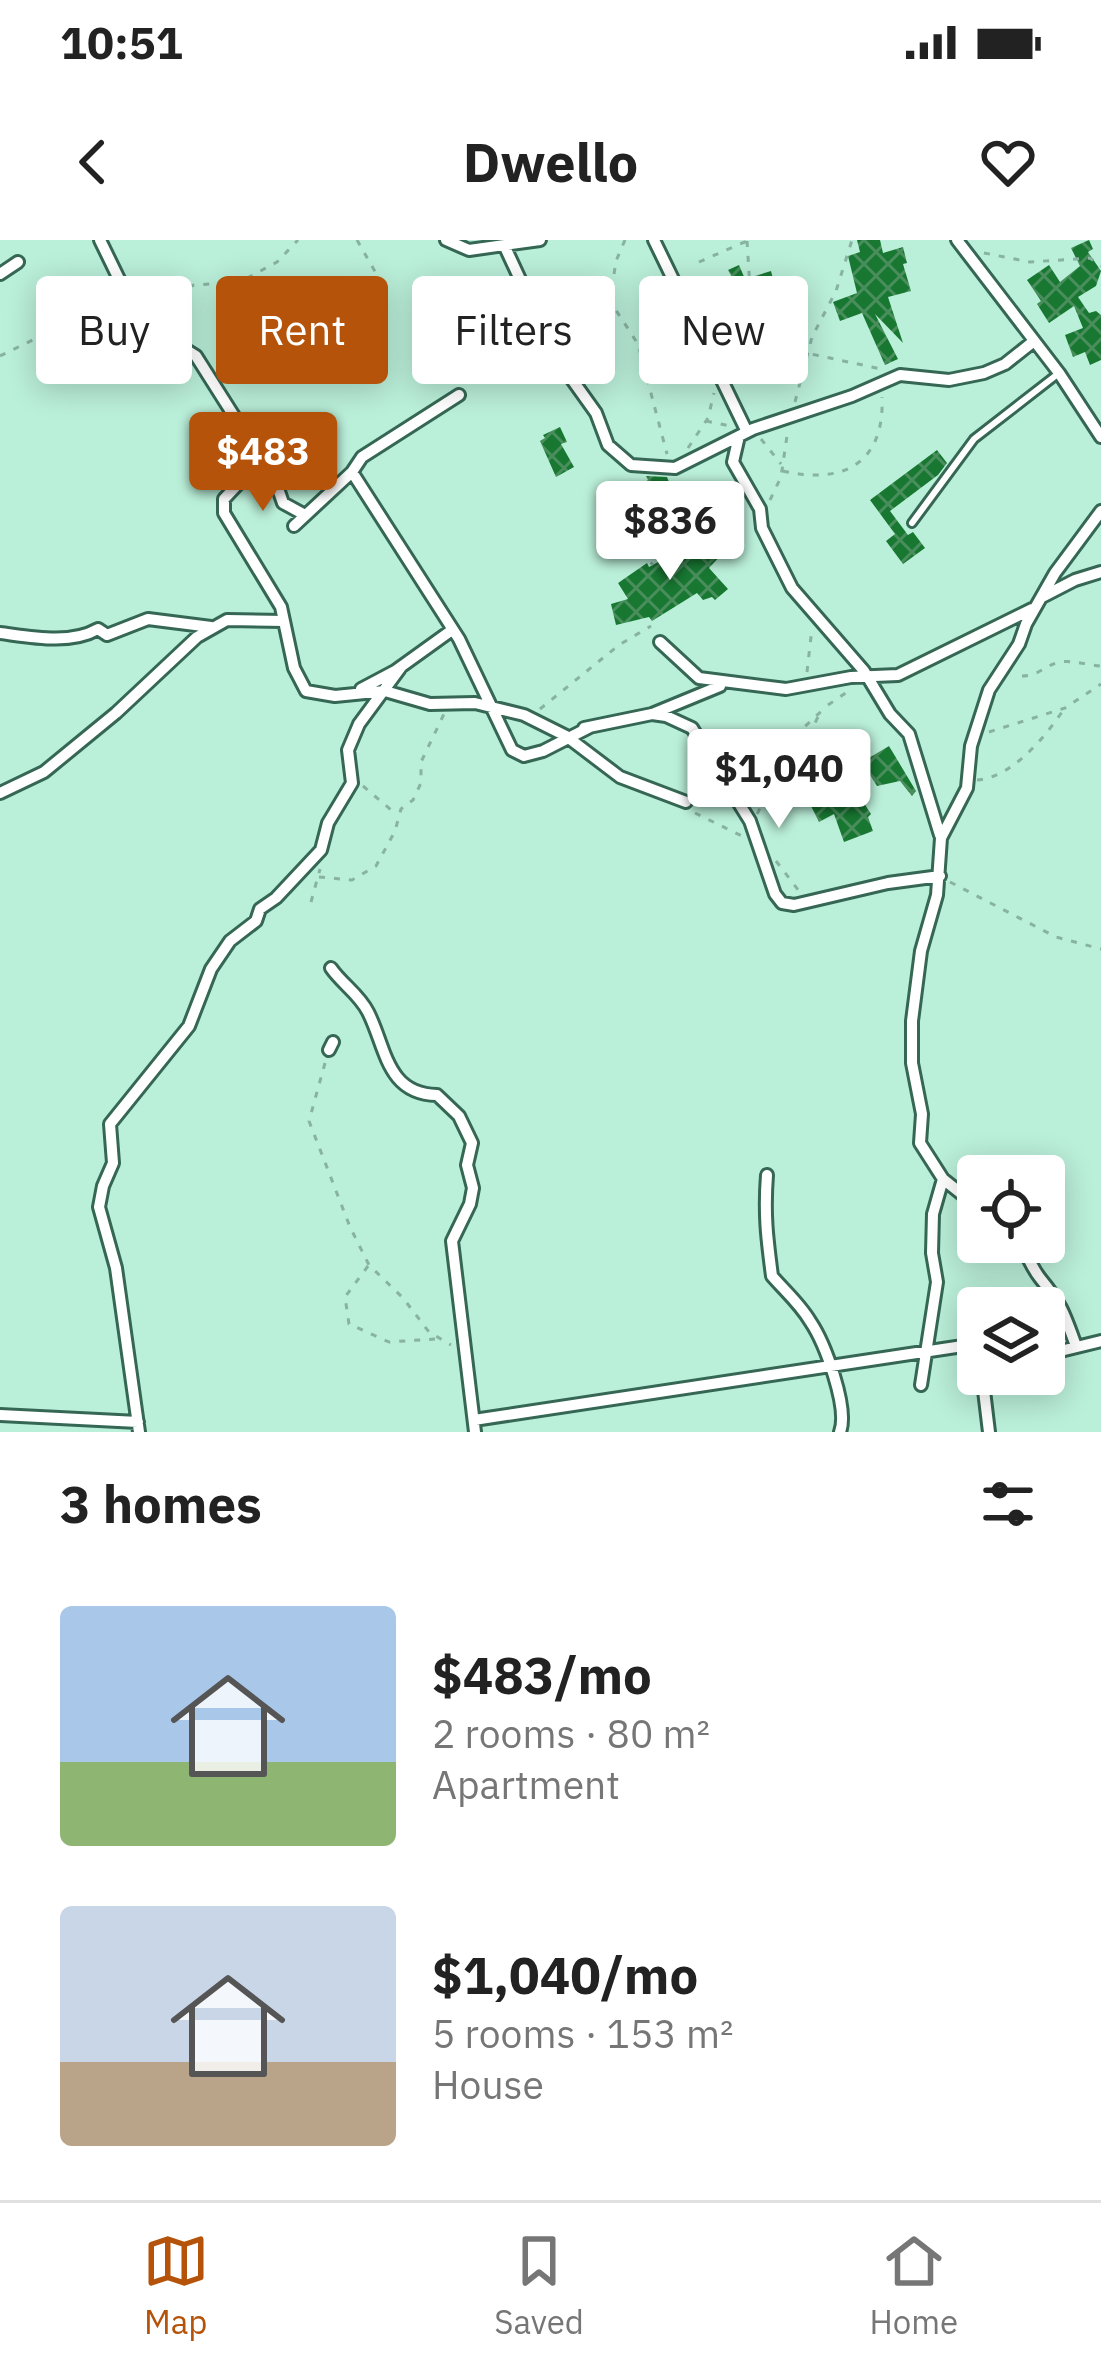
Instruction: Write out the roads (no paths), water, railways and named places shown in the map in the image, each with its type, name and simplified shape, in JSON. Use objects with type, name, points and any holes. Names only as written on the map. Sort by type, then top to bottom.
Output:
[{"type":"street","points":[[100,240],[134,310],[153,329],[196,356],[257,454],[256,464],[224,499],[224,513],[272,591],[294,668],[306,691],[320,696],[385,691],[430,704],[450,702],[529,717],[562,734],[620,777],[686,802]]},
{"type":"street","points":[[446,240],[469,250],[540,240]]},
{"type":"street","points":[[654,240],[745,431],[733,462],[760,509],[770,544],[792,588],[868,677],[890,714],[909,734],[929,788],[941,838],[940,876],[921,951],[911,1041],[922,1114],[920,1143],[943,1178],[957,1190]]},
{"type":"street","points":[[961,244],[1101,437]]},
{"type":"street","points":[[505,247],[556,357],[596,413],[608,446],[632,465],[685,463],[745,431],[900,375],[949,380],[984,374],[1034,341]]},
{"type":"street","points":[[0,274],[18,262]]},
{"type":"street","points":[[294,526],[362,457],[459,394]]},
{"type":"street","points":[[256,464],[276,483],[284,503],[305,515]]},
{"type":"street","points":[[352,472],[452,630],[512,750],[524,756],[544,751],[562,734],[652,714],[727,684]]},
{"type":"street","points":[[941,838],[969,780],[974,735],[988,690],[1019,644],[1037,603],[1101,511]]},
{"type":"street","points":[[660,642],[699,678],[727,684],[786,689],[898,675],[1075,580],[1101,572]]},
{"type":"street","points":[[0,633],[54,640],[98,629],[107,634],[148,620],[214,628]]},
{"type":"street","points":[[0,793],[44,772],[197,638],[227,620],[284,621]]},
{"type":"street","points":[[353,693],[452,630]]},
{"type":"street","points":[[0,1415],[138,1427],[116,1268],[99,1208],[113,1163],[110,1124],[189,1027],[212,969],[230,941],[256,921],[260,909],[320,850],[332,814],[348,792],[348,750],[359,724],[400,667]]},
{"type":"street","points":[[652,714],[692,728],[750,821],[782,903],[794,905],[940,876]]},
{"type":"street","points":[[331,968],[369,1013],[377,1043],[404,1085],[420,1095],[436,1095],[459,1117],[472,1143],[467,1165],[470,1204],[452,1241],[474,1426],[957,1347]]},
{"type":"street","points":[[767,1174],[764,1224],[772,1251],[772,1276],[812,1323],[844,1416],[840,1432]]},
{"type":"street","points":[[921,1384],[937,1282],[932,1214],[943,1178]]},
{"type":"street","points":[[1032,1263],[1041,1280],[1056,1293],[1076,1346]]},
{"type":"street","points":[[1065,1349],[1101,1341]]},
{"type":"street","points":[[985,1395],[989,1432]]},
{"type":"lane","points":[[912,523],[974,439],[1059,373]]}]
